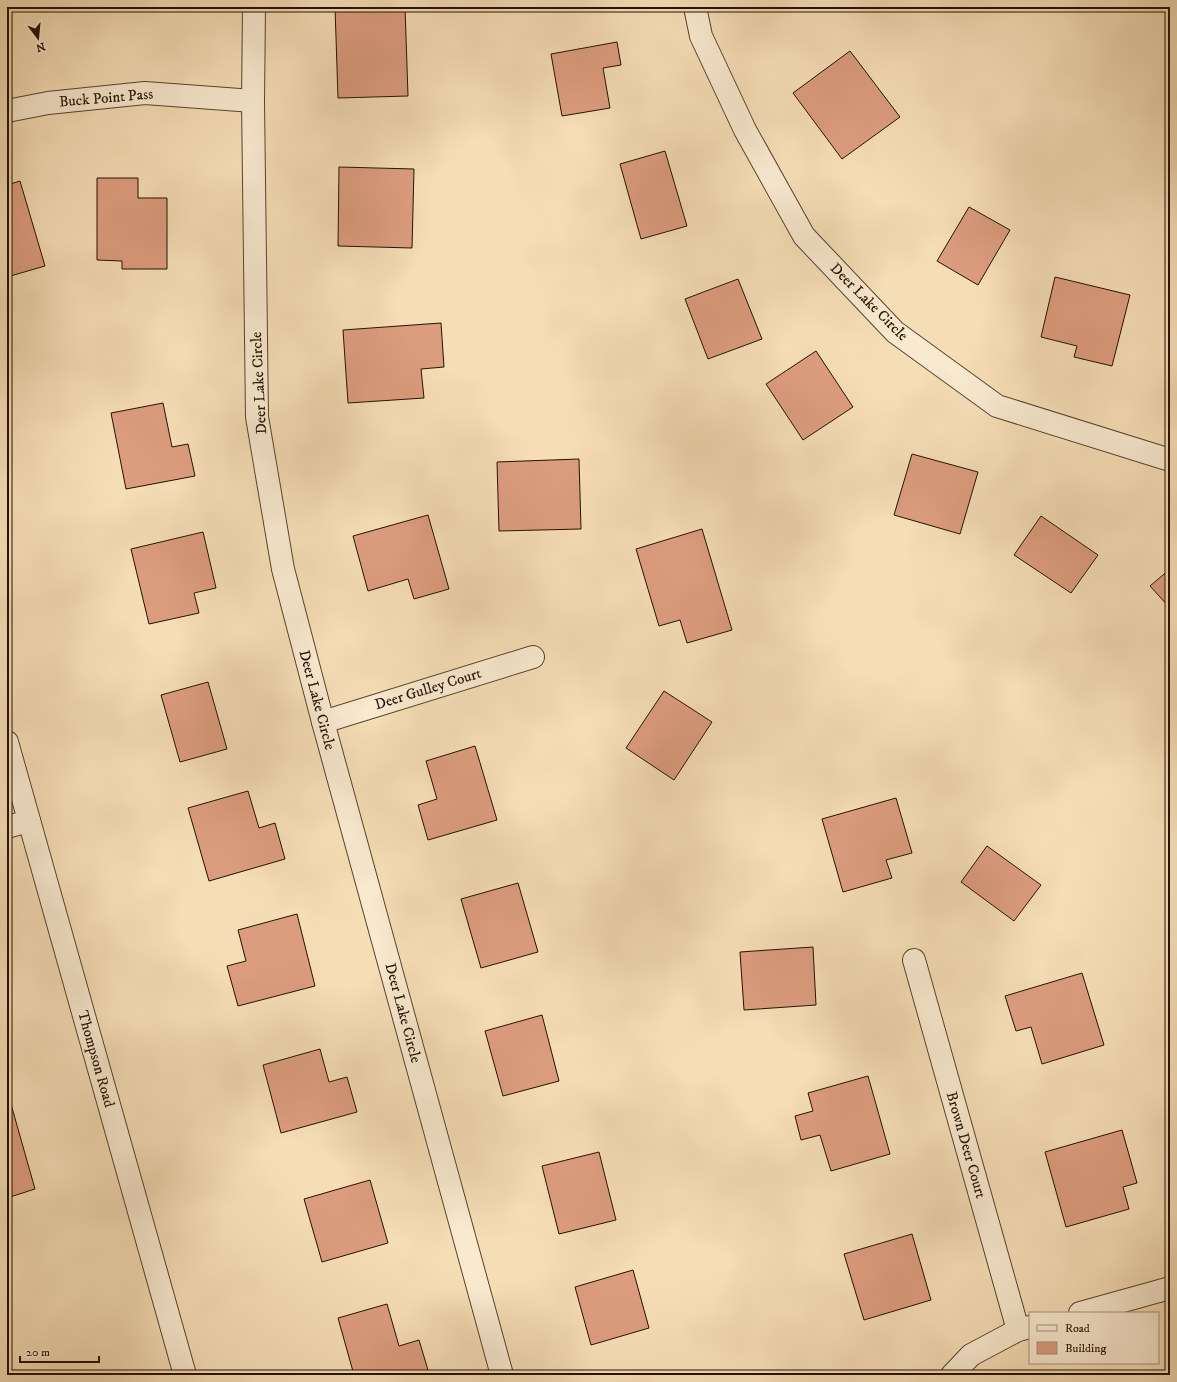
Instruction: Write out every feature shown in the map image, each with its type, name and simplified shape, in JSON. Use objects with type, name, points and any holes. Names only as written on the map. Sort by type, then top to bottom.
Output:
[{"type":"street","name":"Deer Lake Circle","points":[[254,7],[253,101],[257,417],[283,569],[323,722],[502,1375]]},
{"type":"street","name":"Deer Lake Circle","points":[[695,7],[701,36],[745,130],[804,236],[895,332],[997,406],[1170,460]]},
{"type":"street","name":"Buck Point Pass","points":[[7,111],[48,103],[145,92],[253,101]]},
{"type":"street","name":"Deer Gulley Court","points":[[323,722],[533,657]]},
{"type":"street","name":"Thompson Road","points":[[7,742],[185,1375]]},
{"type":"street","points":[[7,827],[29,821]]},
{"type":"street","name":"Brown Deer Court","points":[[914,960],[1024,1328]]},
{"type":"street","points":[[1084,1312],[1170,1288]]},
{"type":"street","points":[[952,1375],[971,1355],[1024,1328]]},
{"type":"building","points":[[335,7],[405,7],[408,96],[338,98]]},
{"type":"building","points":[[617,42],[621,65],[603,68],[610,108],[562,116],[551,54]]},
{"type":"building","points":[[850,51],[900,117],[842,159],[793,93]]},
{"type":"building","points":[[665,151],[687,226],[641,239],[620,164]]},
{"type":"building","points":[[339,167],[414,169],[412,248],[338,246]]},
{"type":"building","points":[[97,178],[138,178],[138,198],[167,198],[167,269],[122,269],[122,261],[97,260]]},
{"type":"building","points":[[20,181],[45,266],[7,277],[7,185]]},
{"type":"building","points":[[969,207],[1010,230],[978,285],[937,261]]},
{"type":"building","points":[[1055,277],[1130,295],[1112,366],[1074,357],[1077,346],[1041,337]]},
{"type":"building","points":[[738,279],[762,339],[708,359],[685,299]]},
{"type":"building","points":[[441,323],[444,367],[421,369],[424,398],[348,403],[343,330]]},
{"type":"building","points":[[816,351],[853,407],[803,440],[766,384]]},
{"type":"building","points":[[163,403],[172,447],[188,444],[195,476],[126,489],[111,413]]},
{"type":"building","points":[[912,454],[978,472],[960,534],[894,515]]},
{"type":"building","points":[[579,459],[581,529],[499,531],[497,462]]},
{"type":"building","points":[[428,515],[449,589],[414,599],[408,579],[368,591],[353,536]]},
{"type":"building","points":[[1041,516],[1098,555],[1071,593],[1014,555]]},
{"type":"building","points":[[702,529],[732,630],[687,643],[680,620],[659,626],[636,549]]},
{"type":"building","points":[[203,532],[216,588],[194,593],[199,613],[149,624],[131,549]]},
{"type":"building","points":[[1170,569],[1170,608],[1150,586]]},
{"type":"building","points":[[208,682],[227,749],[180,762],[161,695]]},
{"type":"building","points":[[664,691],[712,722],[674,780],[626,748]]},
{"type":"building","points":[[475,746],[497,820],[428,840],[418,805],[437,799],[426,761]]},
{"type":"building","points":[[248,791],[259,828],[275,823],[285,859],[209,881],[188,808]]},
{"type":"building","points":[[896,798],[912,853],[886,860],[892,878],[843,892],[822,819]]},
{"type":"building","points":[[987,846],[1041,885],[1014,921],[961,882]]},
{"type":"building","points":[[518,883],[538,952],[481,968],[461,899]]},
{"type":"building","points":[[297,914],[315,986],[238,1006],[227,966],[246,961],[238,930]]},
{"type":"building","points":[[813,947],[816,1005],[744,1010],[740,952]]},
{"type":"building","points":[[1082,973],[1104,1045],[1042,1064],[1031,1027],[1016,1031],[1005,996]]},
{"type":"building","points":[[542,1015],[559,1081],[503,1096],[485,1031]]},
{"type":"building","points":[[320,1049],[329,1082],[347,1077],[357,1112],[281,1133],[263,1065]]},
{"type":"building","points":[[868,1076],[890,1154],[831,1171],[820,1135],[801,1140],[795,1116],[813,1111],[808,1093]]},
{"type":"building","points":[[7,1090],[35,1189],[7,1198]]},
{"type":"building","points":[[1122,1130],[1137,1183],[1123,1187],[1129,1209],[1066,1227],[1045,1152]]},
{"type":"building","points":[[599,1152],[616,1220],[559,1234],[542,1166]]},
{"type":"building","points":[[370,1180],[388,1243],[322,1262],[304,1199]]},
{"type":"building","points":[[912,1234],[931,1300],[864,1320],[844,1254]]},
{"type":"building","points":[[633,1270],[649,1328],[591,1345],[575,1287]]},
{"type":"building","points":[[387,1304],[399,1346],[419,1340],[428,1370],[409,1375],[354,1375],[338,1318]]}]
